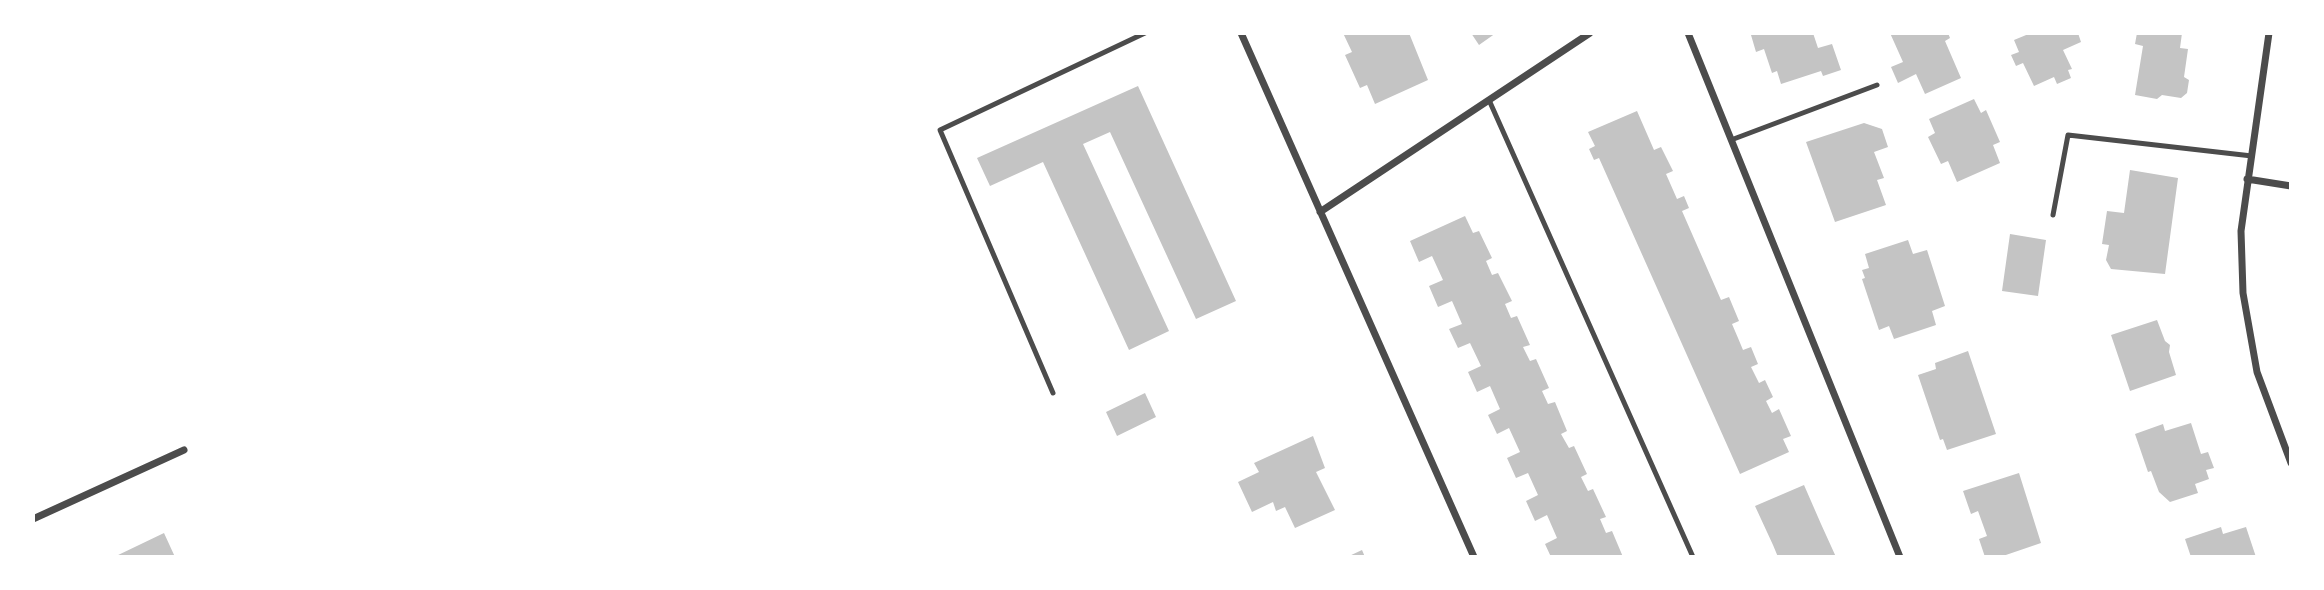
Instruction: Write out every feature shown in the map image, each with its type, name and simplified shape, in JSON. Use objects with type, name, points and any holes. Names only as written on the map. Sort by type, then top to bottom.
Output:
[{"type":"street","points":[[1241,33],[1474,557]]},
{"type":"street","points":[[1320,212],[1590,33]]},
{"type":"street","points":[[1688,33],[1900,557]]},
{"type":"street","points":[[2269,33],[2241,231],[2243,293],[2257,372],[2291,463]]},
{"type":"street","points":[[2248,180],[2291,186]]},
{"type":"street","points":[[33,519],[184,450]]},
{"type":"lane","points":[[1053,393],[940,130],[1145,33]]},
{"type":"lane","points":[[1731,140],[1877,85]]},
{"type":"lane","points":[[1489,100],[1693,557]]},
{"type":"lane","points":[[2053,215],[2068,135],[2252,156]]},
{"type":"building","points":[[1343,33],[1409,33],[1428,80],[1375,104],[1367,85],[1360,88],[1345,55],[1352,52]]},
{"type":"building","points":[[1471,33],[1496,33],[1479,45]]},
{"type":"building","points":[[1813,33],[1818,48],[1832,44],[1841,70],[1823,76],[1821,71],[1781,84],[1777,71],[1772,73],[1764,49],[1756,52],[1751,35]]},
{"type":"building","points":[[1890,33],[1948,33],[1950,38],[1945,41],[1961,78],[1925,94],[1916,74],[1898,83],[1891,67],[1903,62]]},
{"type":"building","points":[[2031,33],[2078,33],[2081,42],[2063,50],[2072,69],[2068,70],[2071,78],[2057,84],[2054,77],[2034,86],[2023,63],[2016,66],[2011,55],[2019,52],[2014,40]]},
{"type":"building","points":[[2137,33],[2182,33],[2180,48],[2188,49],[2184,77],[2189,80],[2187,93],[2181,98],[2162,95],[2157,99],[2135,95],[2143,46],[2135,44]]},
{"type":"building","points":[[1138,86],[1236,301],[1196,319],[1110,132],[1083,144],[1169,331],[1129,350],[1043,162],[990,186],[977,158]]},
{"type":"building","points":[[1974,99],[1981,113],[1986,110],[2000,142],[1993,145],[2000,163],[1957,182],[1948,161],[1941,164],[1928,137],[1935,133],[1929,119]]},
{"type":"building","points":[[1637,111],[1654,150],[1661,147],[1673,171],[1666,174],[1677,199],[1684,196],[1689,208],[1682,211],[1721,300],[1729,297],[1739,321],[1732,324],[1743,350],[1751,347],[1758,364],[1751,367],[1759,383],[1765,380],[1773,397],[1766,401],[1772,413],[1779,409],[1791,436],[1783,439],[1789,452],[1740,474],[1599,158],[1594,160],[1589,149],[1595,146],[1588,132]]},
{"type":"building","points":[[1864,123],[1882,129],[1888,147],[1874,152],[1884,178],[1877,180],[1886,205],[1835,222],[1806,142]]},
{"type":"building","points":[[2130,170],[2178,178],[2165,274],[2111,269],[2106,260],[2109,245],[2102,244],[2107,211],[2124,213]]},
{"type":"building","points":[[1465,216],[1473,233],[1479,231],[1492,258],[1486,261],[1492,275],[1498,273],[1512,301],[1505,304],[1511,318],[1517,316],[1530,345],[1523,347],[1530,361],[1536,359],[1549,388],[1542,391],[1548,404],[1555,402],[1567,431],[1561,434],[1569,448],[1574,446],[1587,474],[1581,477],[1588,491],[1593,489],[1606,517],[1600,519],[1606,533],[1612,531],[1623,557],[1551,557],[1545,544],[1557,538],[1547,515],[1535,521],[1526,501],[1538,495],[1528,473],[1516,478],[1507,458],[1520,452],[1509,428],[1497,434],[1488,415],[1500,409],[1490,386],[1477,392],[1468,372],[1481,366],[1470,343],[1458,348],[1449,329],[1462,324],[1452,301],[1438,307],[1429,286],[1443,280],[1432,256],[1419,262],[1410,241]]},
{"type":"building","points":[[2010,234],[2046,240],[2038,296],[2002,291]]},
{"type":"building","points":[[1908,240],[1913,254],[1927,250],[1945,306],[1932,311],[1936,325],[1894,339],[1889,326],[1879,330],[1862,279],[1865,278],[1862,270],[1869,268],[1865,254]]},
{"type":"building","points":[[2157,320],[2165,341],[2170,345],[2169,352],[2176,375],[2130,391],[2111,335]]},
{"type":"building","points":[[1968,351],[1996,434],[1947,450],[1943,439],[1940,440],[1918,375],[1936,369],[1935,363]]},
{"type":"building","points":[[1145,393],[1156,417],[1117,436],[1106,412]]},
{"type":"building","points":[[2191,423],[2201,454],[2208,452],[2214,468],[2206,470],[2209,479],[2195,484],[2198,493],[2170,502],[2159,492],[2151,471],[2148,472],[2135,434],[2163,424],[2165,431]]},
{"type":"building","points":[[1313,436],[1325,468],[1316,472],[1335,510],[1295,528],[1285,507],[1276,511],[1273,502],[1252,512],[1238,482],[1259,472],[1254,463]]},
{"type":"building","points":[[2019,473],[2041,543],[2000,557],[1985,557],[1979,539],[1987,536],[1978,511],[1971,514],[1963,491]]},
{"type":"building","points":[[1804,485],[1836,557],[1778,557],[1755,506]]},
{"type":"building","points":[[2221,527],[2223,534],[2246,527],[2256,557],[2191,557],[2185,539]]},
{"type":"building","points":[[164,533],[175,557],[114,557]]},
{"type":"building","points":[[1362,550],[1365,557],[1347,557]]}]
